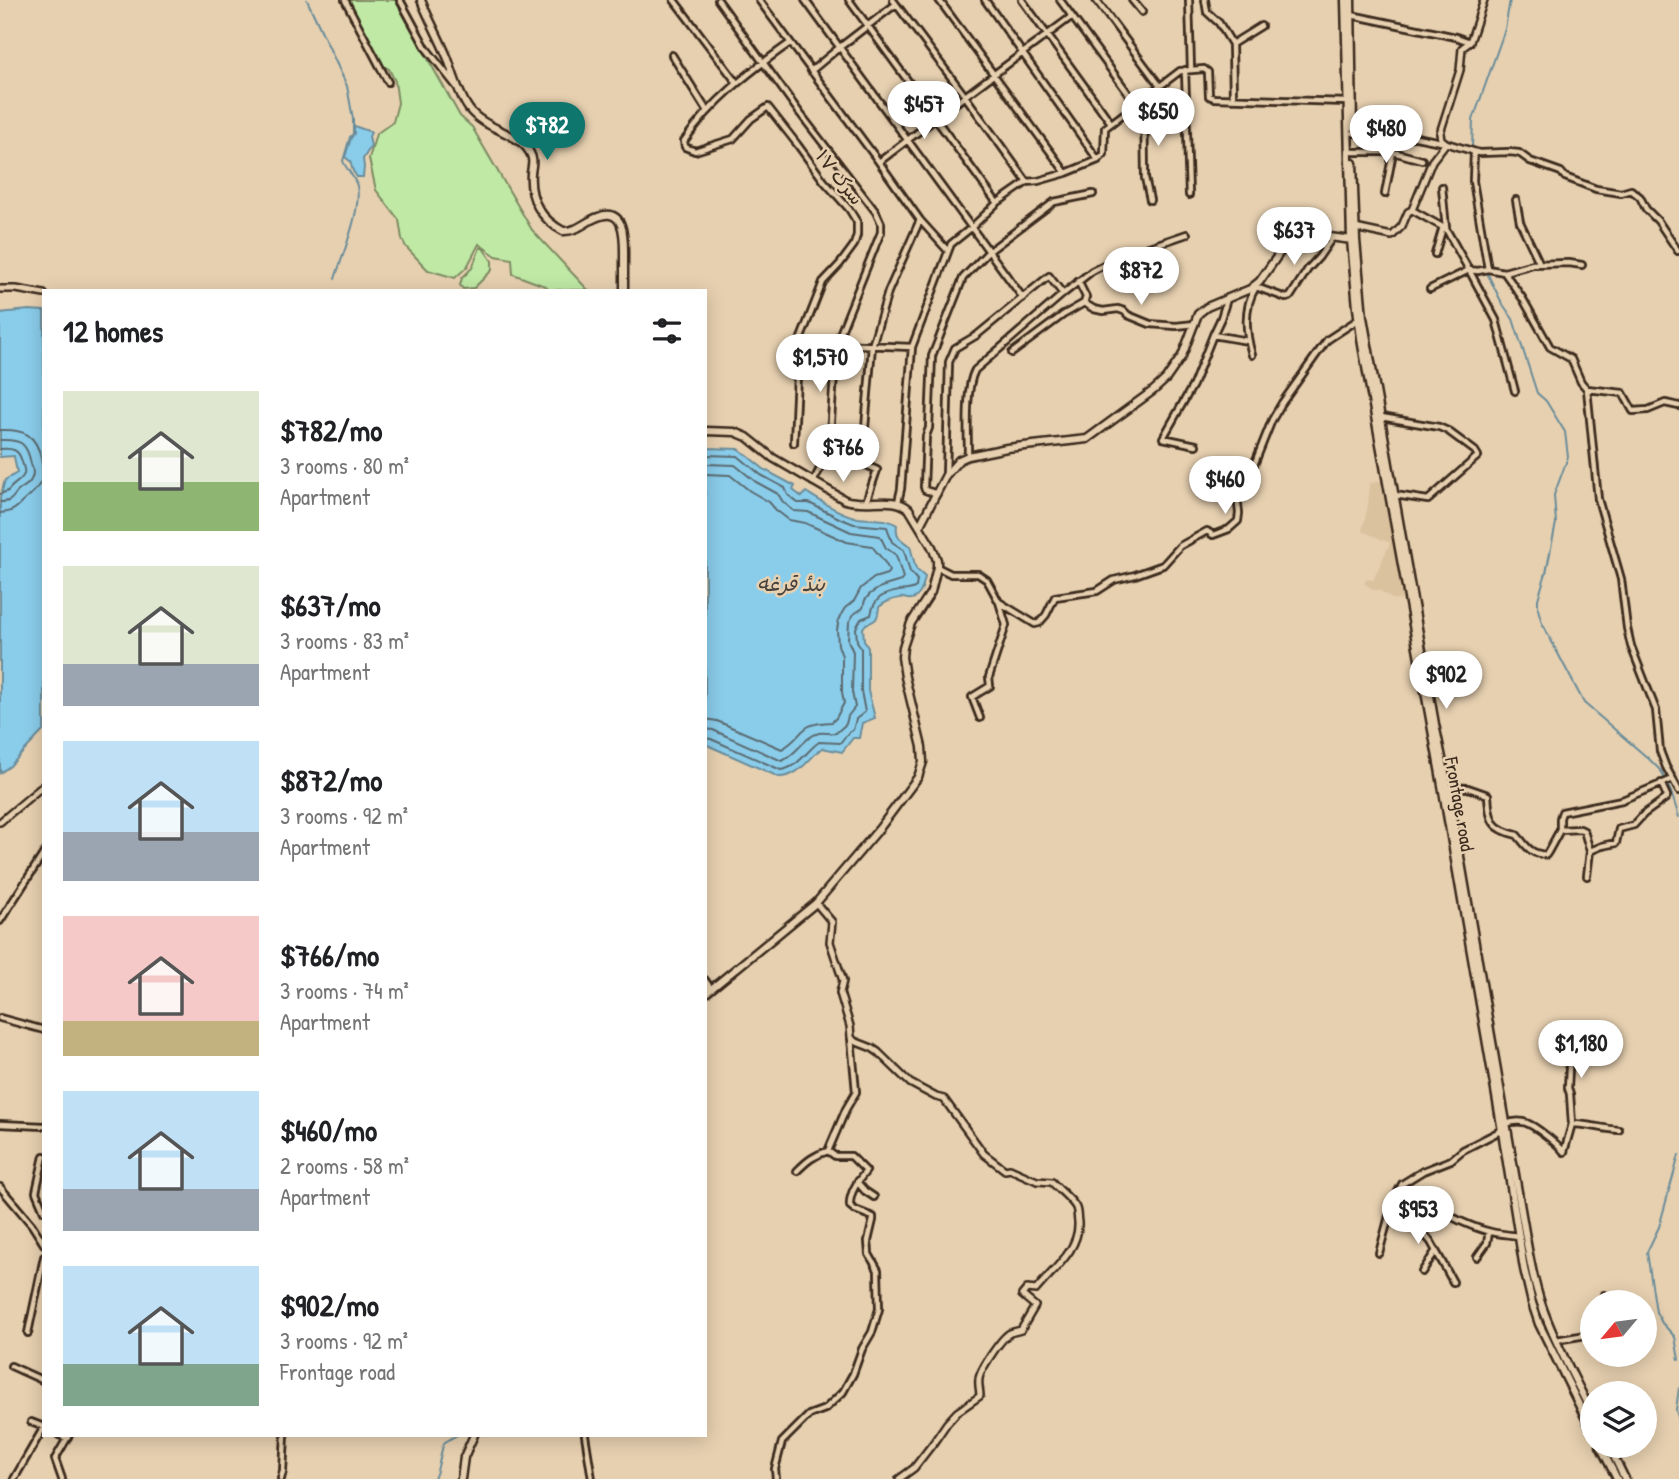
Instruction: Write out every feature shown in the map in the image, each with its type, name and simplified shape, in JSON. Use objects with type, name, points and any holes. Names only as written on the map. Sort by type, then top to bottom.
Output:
[{"type":"main road","points":[[421,0],[468,108],[476,117],[517,140],[530,152],[533,161],[531,194],[540,212],[563,231],[569,231],[603,215],[615,217],[619,221],[624,234],[623,289]]},
{"type":"main road","name":"Frontage road","points":[[1345,0],[1353,240],[1361,318],[1503,1126],[1524,1269],[1532,1303],[1580,1404]]},
{"type":"main road","points":[[920,525],[946,475],[959,460],[1007,448],[1087,439],[1140,401],[1166,379],[1182,356],[1198,314],[1207,307],[1258,284],[1290,239],[1307,234],[1353,240],[1351,0]]},
{"type":"main road","points":[[1361,318],[1448,787],[1503,1126],[1533,1275],[1547,1331],[1556,1340],[1580,1389]]},
{"type":"main road","points":[[707,431],[741,434],[767,454],[845,500],[865,503],[898,502],[909,509],[920,525],[935,553],[937,567],[931,592],[911,623],[903,646],[905,677],[922,747],[923,762],[914,784],[816,903],[708,992]]},
{"type":"main road","points":[[460,1479],[464,1457],[473,1437]]},
{"type":"main road","points":[[1606,1458],[1617,1479]]},
{"type":"main road","points":[[1615,1458],[1625,1479]]},
{"type":"street","points":[[345,0],[388,82]]},
{"type":"street","points":[[400,0],[426,48],[459,89]]},
{"type":"street","points":[[674,0],[737,83]]},
{"type":"street","points":[[718,0],[876,212],[881,223],[881,232],[836,344],[830,436],[826,457],[813,482]]},
{"type":"street","points":[[759,0],[920,220],[948,252]]},
{"type":"street","points":[[805,0],[1023,298]]},
{"type":"street","points":[[849,0],[997,203]]},
{"type":"street","points":[[939,0],[1066,173]]},
{"type":"street","points":[[985,0],[1098,159]]},
{"type":"street","points":[[1022,0],[1111,124]]},
{"type":"street","points":[[1060,0],[1136,104]]},
{"type":"street","points":[[1096,0],[1160,86]]},
{"type":"street","points":[[1132,0],[1142,12]]},
{"type":"street","points":[[1189,0],[1189,195]]},
{"type":"street","points":[[1205,0],[1207,12],[1219,23],[1232,44],[1233,99]]},
{"type":"street","points":[[1446,143],[1441,139],[1440,133],[1460,71],[1462,48],[1470,42],[1484,0]]},
{"type":"street","points":[[811,71],[895,2],[1027,182]]},
{"type":"street","points":[[1351,15],[1470,42]]},
{"type":"street","points":[[879,162],[1072,17]]},
{"type":"street","points":[[1232,44],[1261,26]]},
{"type":"street","points":[[672,55],[707,111],[737,83],[790,43]]},
{"type":"street","points":[[898,502],[912,347],[951,244],[997,203],[1027,182],[1066,173],[1098,159],[1104,154],[1105,128],[1180,71],[1204,69],[1208,72],[1209,96],[1350,103]]},
{"type":"street","points":[[1144,98],[1146,178],[1150,200]]},
{"type":"street","name":"سرک ۱۷","points":[[707,111],[684,141],[685,147],[695,151],[733,139],[751,119],[768,107],[857,222],[854,244],[823,282],[801,338],[794,443]]},
{"type":"street","points":[[1353,132],[1416,137],[1479,153],[1518,153],[1530,161],[1596,189],[1621,193],[1631,190],[1640,197],[1678,251]]},
{"type":"street","points":[[1385,194],[1396,136]]},
{"type":"street","points":[[1355,228],[1392,236],[1412,210],[1432,161],[1446,143]]},
{"type":"street","points":[[1353,152],[1393,152],[1422,160]]},
{"type":"street","points":[[1474,152],[1473,181],[1485,269]]},
{"type":"street","points":[[1435,254],[1444,228],[1442,187]]},
{"type":"street","points":[[937,494],[928,492],[925,487],[932,356],[963,278],[988,251],[1054,202],[1093,194]]},
{"type":"street","points":[[1516,200],[1520,222],[1540,264]]},
{"type":"street","points":[[1412,210],[1444,228],[1469,270],[1496,320],[1515,391]]},
{"type":"street","points":[[862,463],[873,346],[888,292],[920,220]]},
{"type":"street","points":[[968,456],[971,376],[975,370],[1092,271],[1120,257],[1187,234]]},
{"type":"street","points":[[1252,355],[1248,341],[1247,307],[1258,284],[1286,298],[1290,297],[1332,238]]},
{"type":"street","points":[[1430,289],[1469,270],[1504,272],[1540,264],[1582,265]]},
{"type":"street","points":[[1504,272],[1549,347],[1571,359],[1587,389],[1598,499],[1622,579],[1631,646],[1656,710],[1660,751],[1679,791]]},
{"type":"street","points":[[946,475],[949,362],[955,348],[976,335],[1049,276],[1063,293]]},
{"type":"street","points":[[1012,353],[1063,315],[1084,303],[1086,296],[1078,281]]},
{"type":"street","points":[[0,289],[42,293]]},
{"type":"street","points":[[1196,445],[1163,438],[1193,385],[1227,299]]},
{"type":"street","points":[[1084,303],[1103,311],[1118,309],[1150,324],[1195,324]]},
{"type":"street","points":[[999,602],[1035,624],[1039,623],[1055,597],[1097,591],[1114,580],[1163,565],[1180,546],[1207,531],[1213,535],[1229,529],[1238,521],[1239,491],[1250,474],[1267,431],[1282,403],[1327,340],[1361,318]]},
{"type":"street","points":[[1213,335],[1248,341]]},
{"type":"street","points":[[836,344],[912,347]]},
{"type":"street","points":[[1587,389],[1623,393],[1633,411],[1648,410],[1665,403],[1679,406]]},
{"type":"street","points":[[1381,417],[1448,430],[1478,456],[1427,500],[1395,495]]},
{"type":"street","points":[[828,448],[877,470],[865,503]]},
{"type":"street","points":[[937,567],[951,574],[978,573],[987,579],[999,602],[1006,625],[989,677],[990,686],[972,697],[979,718]]},
{"type":"street","points":[[1448,787],[1468,788],[1488,795],[1490,813],[1501,831],[1517,835],[1525,847],[1539,855],[1546,855],[1560,830],[1562,812],[1622,800],[1672,779]]},
{"type":"street","points":[[1590,851],[1616,843],[1619,829],[1634,825],[1666,798],[1662,783]]},
{"type":"street","points":[[0,822],[42,787]]},
{"type":"street","points":[[1560,830],[1584,831],[1590,851],[1587,876]]},
{"type":"street","points":[[0,921],[42,856]]},
{"type":"street","points":[[816,903],[832,922],[830,942],[843,981],[840,993],[850,1026],[856,1092],[828,1151]]},
{"type":"street","points":[[0,1018],[42,1029]]},
{"type":"street","points":[[1379,1253],[1393,1201],[1402,1184],[1423,1171],[1451,1160],[1503,1126],[1526,1122],[1564,1152],[1572,1124],[1568,1088],[1571,1031],[1574,1028],[1595,1033]]},
{"type":"street","points":[[851,1037],[878,1052],[910,1083],[944,1099],[992,1161],[1005,1170],[1037,1181],[1052,1182],[1076,1206],[1077,1213],[1079,1232],[1061,1263],[1036,1290],[1027,1289],[1022,1295],[1035,1306],[1021,1330],[1008,1334],[981,1370],[978,1382],[980,1396],[957,1412],[914,1468],[899,1479]]},
{"type":"street","points":[[0,1124],[42,1126]]},
{"type":"street","points":[[1572,1124],[1619,1130]]},
{"type":"street","points":[[776,1479],[775,1469],[782,1442],[809,1415],[825,1409],[843,1392],[872,1332],[879,1309],[878,1270],[869,1254],[873,1217],[855,1210],[849,1202],[866,1171],[851,1156],[835,1156],[828,1151],[820,1152],[809,1159],[797,1171]]},
{"type":"street","points":[[42,1165],[36,1192],[42,1206]]},
{"type":"street","points":[[858,1182],[874,1197]]},
{"type":"street","points":[[0,1187],[42,1241]]},
{"type":"street","points":[[1399,1190],[1458,1220],[1489,1232],[1519,1236]]},
{"type":"street","points":[[1393,1201],[1427,1236],[1453,1282]]},
{"type":"street","points":[[1477,1257],[1487,1243],[1489,1232]]},
{"type":"street","points":[[1422,1272],[1436,1251]]},
{"type":"street","points":[[28,1334],[42,1267]]},
{"type":"street","points":[[1556,1340],[1580,1336]]},
{"type":"street","points":[[11,1366],[42,1380]]},
{"type":"street","points":[[31,1422],[42,1426]]},
{"type":"street","points":[[14,1479],[42,1430]]},
{"type":"street","points":[[62,1479],[55,1459],[67,1437]]},
{"type":"street","points":[[281,1479],[285,1437]]},
{"type":"street","points":[[585,1437],[592,1479]]},
{"type":"shaded area","points":[[1382,481],[1406,600],[1392,599],[1364,583],[1367,579],[1373,580],[1390,543],[1362,531],[1370,483]]},
{"type":"green space","points":[[347,0],[395,0],[460,116],[472,127],[532,230],[587,289],[548,289],[513,274],[512,259],[496,256],[479,244],[467,267],[455,278],[428,270],[406,247],[399,220],[376,190],[369,159],[376,134],[393,122],[398,103],[395,81],[389,69],[383,66]]},
{"type":"green space","points":[[480,248],[483,248],[492,261],[492,270],[474,288],[463,289],[460,285],[462,278],[472,268]]},
{"type":"water","points":[[354,126],[371,132],[371,146],[363,159],[363,177],[357,177],[350,161],[345,157],[354,134]]},
{"type":"water","points":[[42,311],[42,732],[0,773],[0,498],[5,480],[17,473],[14,456],[0,457],[0,313]]},
{"type":"water","name":"بندٔ قرغه","points":[[707,448],[739,449],[765,470],[795,486],[793,490],[802,497],[806,492],[851,516],[893,522],[897,525],[901,540],[910,546],[916,569],[925,577],[917,596],[889,601],[879,607],[873,622],[863,628],[868,648],[868,691],[875,718],[862,723],[859,738],[853,738],[842,752],[822,748],[798,771],[779,777],[707,745]]},
{"type":"waterway","points":[[307,0],[347,86],[353,119],[353,134],[343,161],[357,186],[357,207],[335,279]]},
{"type":"waterway","points":[[1472,148],[1473,120],[1505,29],[1510,0]]},
{"type":"waterway","points":[[1486,271],[1513,319],[1537,393],[1546,401],[1565,432],[1568,457],[1554,495],[1556,523],[1538,599],[1542,623],[1584,703],[1661,771],[1679,817]]},
{"type":"waterway","points":[[1679,1155],[1659,1227],[1647,1252],[1656,1312],[1675,1337],[1679,1360]]},
{"type":"waterway","points":[[1679,1388],[1676,1410],[1679,1420]]},
{"type":"waterway","points":[[434,1479],[443,1445],[454,1437]]}]
